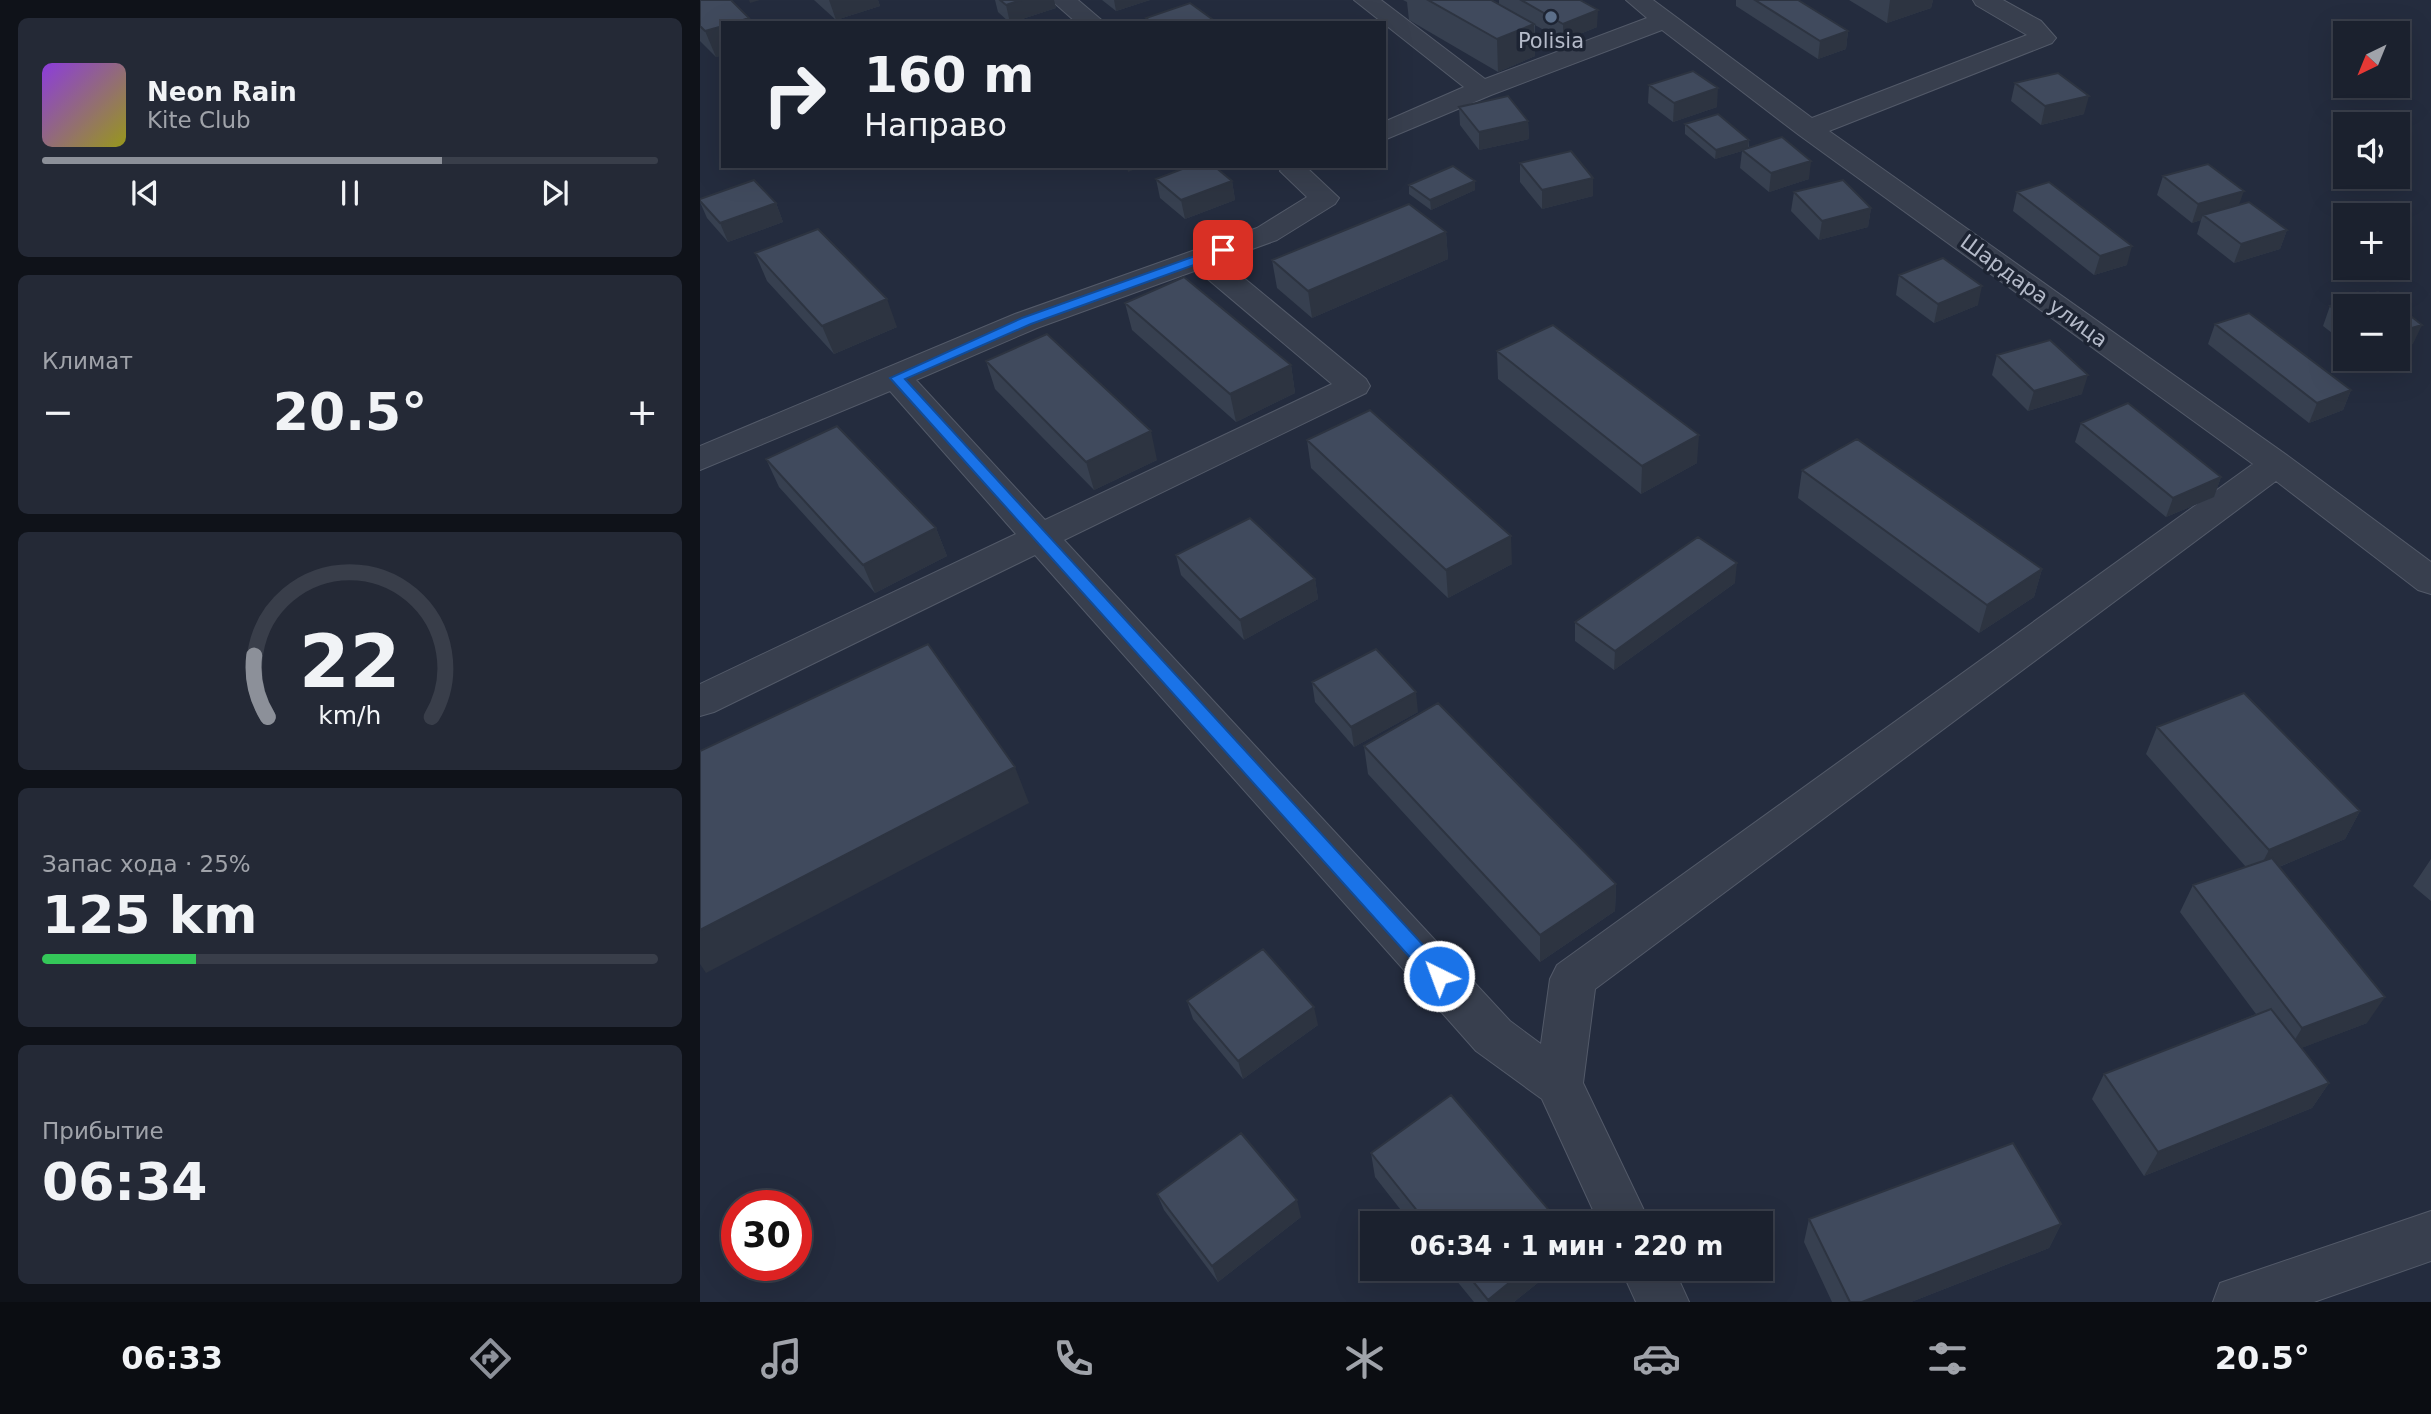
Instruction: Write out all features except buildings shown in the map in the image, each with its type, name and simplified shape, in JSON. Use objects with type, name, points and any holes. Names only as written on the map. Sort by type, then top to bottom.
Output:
[{"type":"street","points":[[1063,0],[1090,21]]},
{"type":"street","points":[[1366,0],[1482,89]]},
{"type":"street","name":"Шардара улица","points":[[1638,0],[1809,129],[2276,464],[2431,581]]},
{"type":"street","points":[[1809,129],[2043,38],[2032,26],[1986,0]]},
{"type":"street","points":[[1386,131],[1482,89],[1665,20]]},
{"type":"street","points":[[702,455],[896,378],[1026,321],[1267,234],[1325,198],[1295,168]]},
{"type":"street","points":[[700,701],[1354,386],[1201,258]]},
{"type":"street","points":[[896,378],[1493,1035],[1559,1084],[1619,1211]]},
{"type":"street","points":[[1559,1084],[1573,979],[2276,464]]},
{"type":"street","points":[[2239,1302],[2431,1236]]},
{"type":"street","points":[[1653,1281],[1663,1302]]},
{"type":"place","name":"Polisia","points":[[1551,17]]},
{"type":"route","points":[[1223,250],[1026,321],[896,378],[1439,976]]}]
